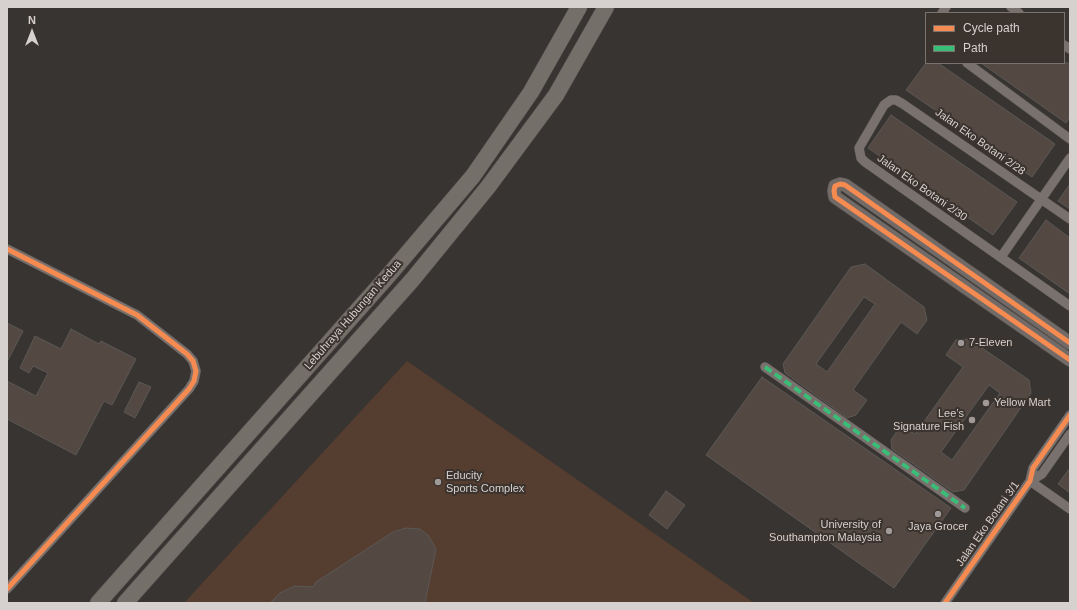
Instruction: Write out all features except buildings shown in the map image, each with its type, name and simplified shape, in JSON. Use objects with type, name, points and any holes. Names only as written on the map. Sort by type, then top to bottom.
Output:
[{"type":"highway","name":"Lebuhraya Hubungan Kedua","points":[[98,603],[388,276],[473,176],[531,92],[579,7]]},
{"type":"highway","name":"Lebuhraya Hubungan Kedua","points":[[126,603],[413,279],[488,187],[556,95],[606,7]]},
{"type":"street","points":[[968,64],[1070,139]]},
{"type":"street","name":"Jalan Eko Botani 2/30","points":[[906,106],[896,100],[887,102],[884,105],[859,148],[861,158],[1001,257]]},
{"type":"street","name":"Jalan Eko Botani 2/28","points":[[906,106],[1070,219]]},
{"type":"street","points":[[1070,158],[1001,257],[1070,306]]},
{"type":"street","points":[[1070,343],[845,184],[835,186],[835,196],[1070,360]]},
{"type":"street","points":[[7,249],[137,315],[187,354],[193,361],[196,371],[194,381],[190,389],[7,589]]},
{"type":"street","points":[[765,367],[965,508]]},
{"type":"street","name":"Jalan Eko Botani 3/1","points":[[948,602],[1030,481],[1033,468],[1070,415]]},
{"type":"street","name":"Jalan Eko Botani 3/1","points":[[1030,481],[1042,474],[1070,434]]},
{"type":"street","points":[[1030,481],[1070,509]]},
{"type":"shaded area","name":"Educity Sports Complex","points":[[407,361],[754,603],[184,603]]},
{"type":"marked path","points":[[765,367],[965,508]]},
{"type":"cycle path","points":[[1070,343],[845,185],[840,184],[835,186],[835,197],[1070,360]]},
{"type":"cycle path","points":[[7,249],[137,315],[187,354],[193,361],[196,371],[194,381],[189,389],[7,589]]},
{"type":"cycle path","points":[[945,603],[1030,481],[1033,468],[1070,415]]},
{"type":"place","name":"7-Eleven","points":[[961,343]]},
{"type":"place","name":"Yellow Mart","points":[[986,403]]},
{"type":"place","name":"Lee’s Signature Fish","points":[[972,420]]},
{"type":"place","name":"Educity Sports Complex","points":[[438,482]]},
{"type":"place","name":"Jaya Grocer","points":[[938,514]]},
{"type":"place","name":"University of Southampton Malaysia","points":[[889,531]]}]
